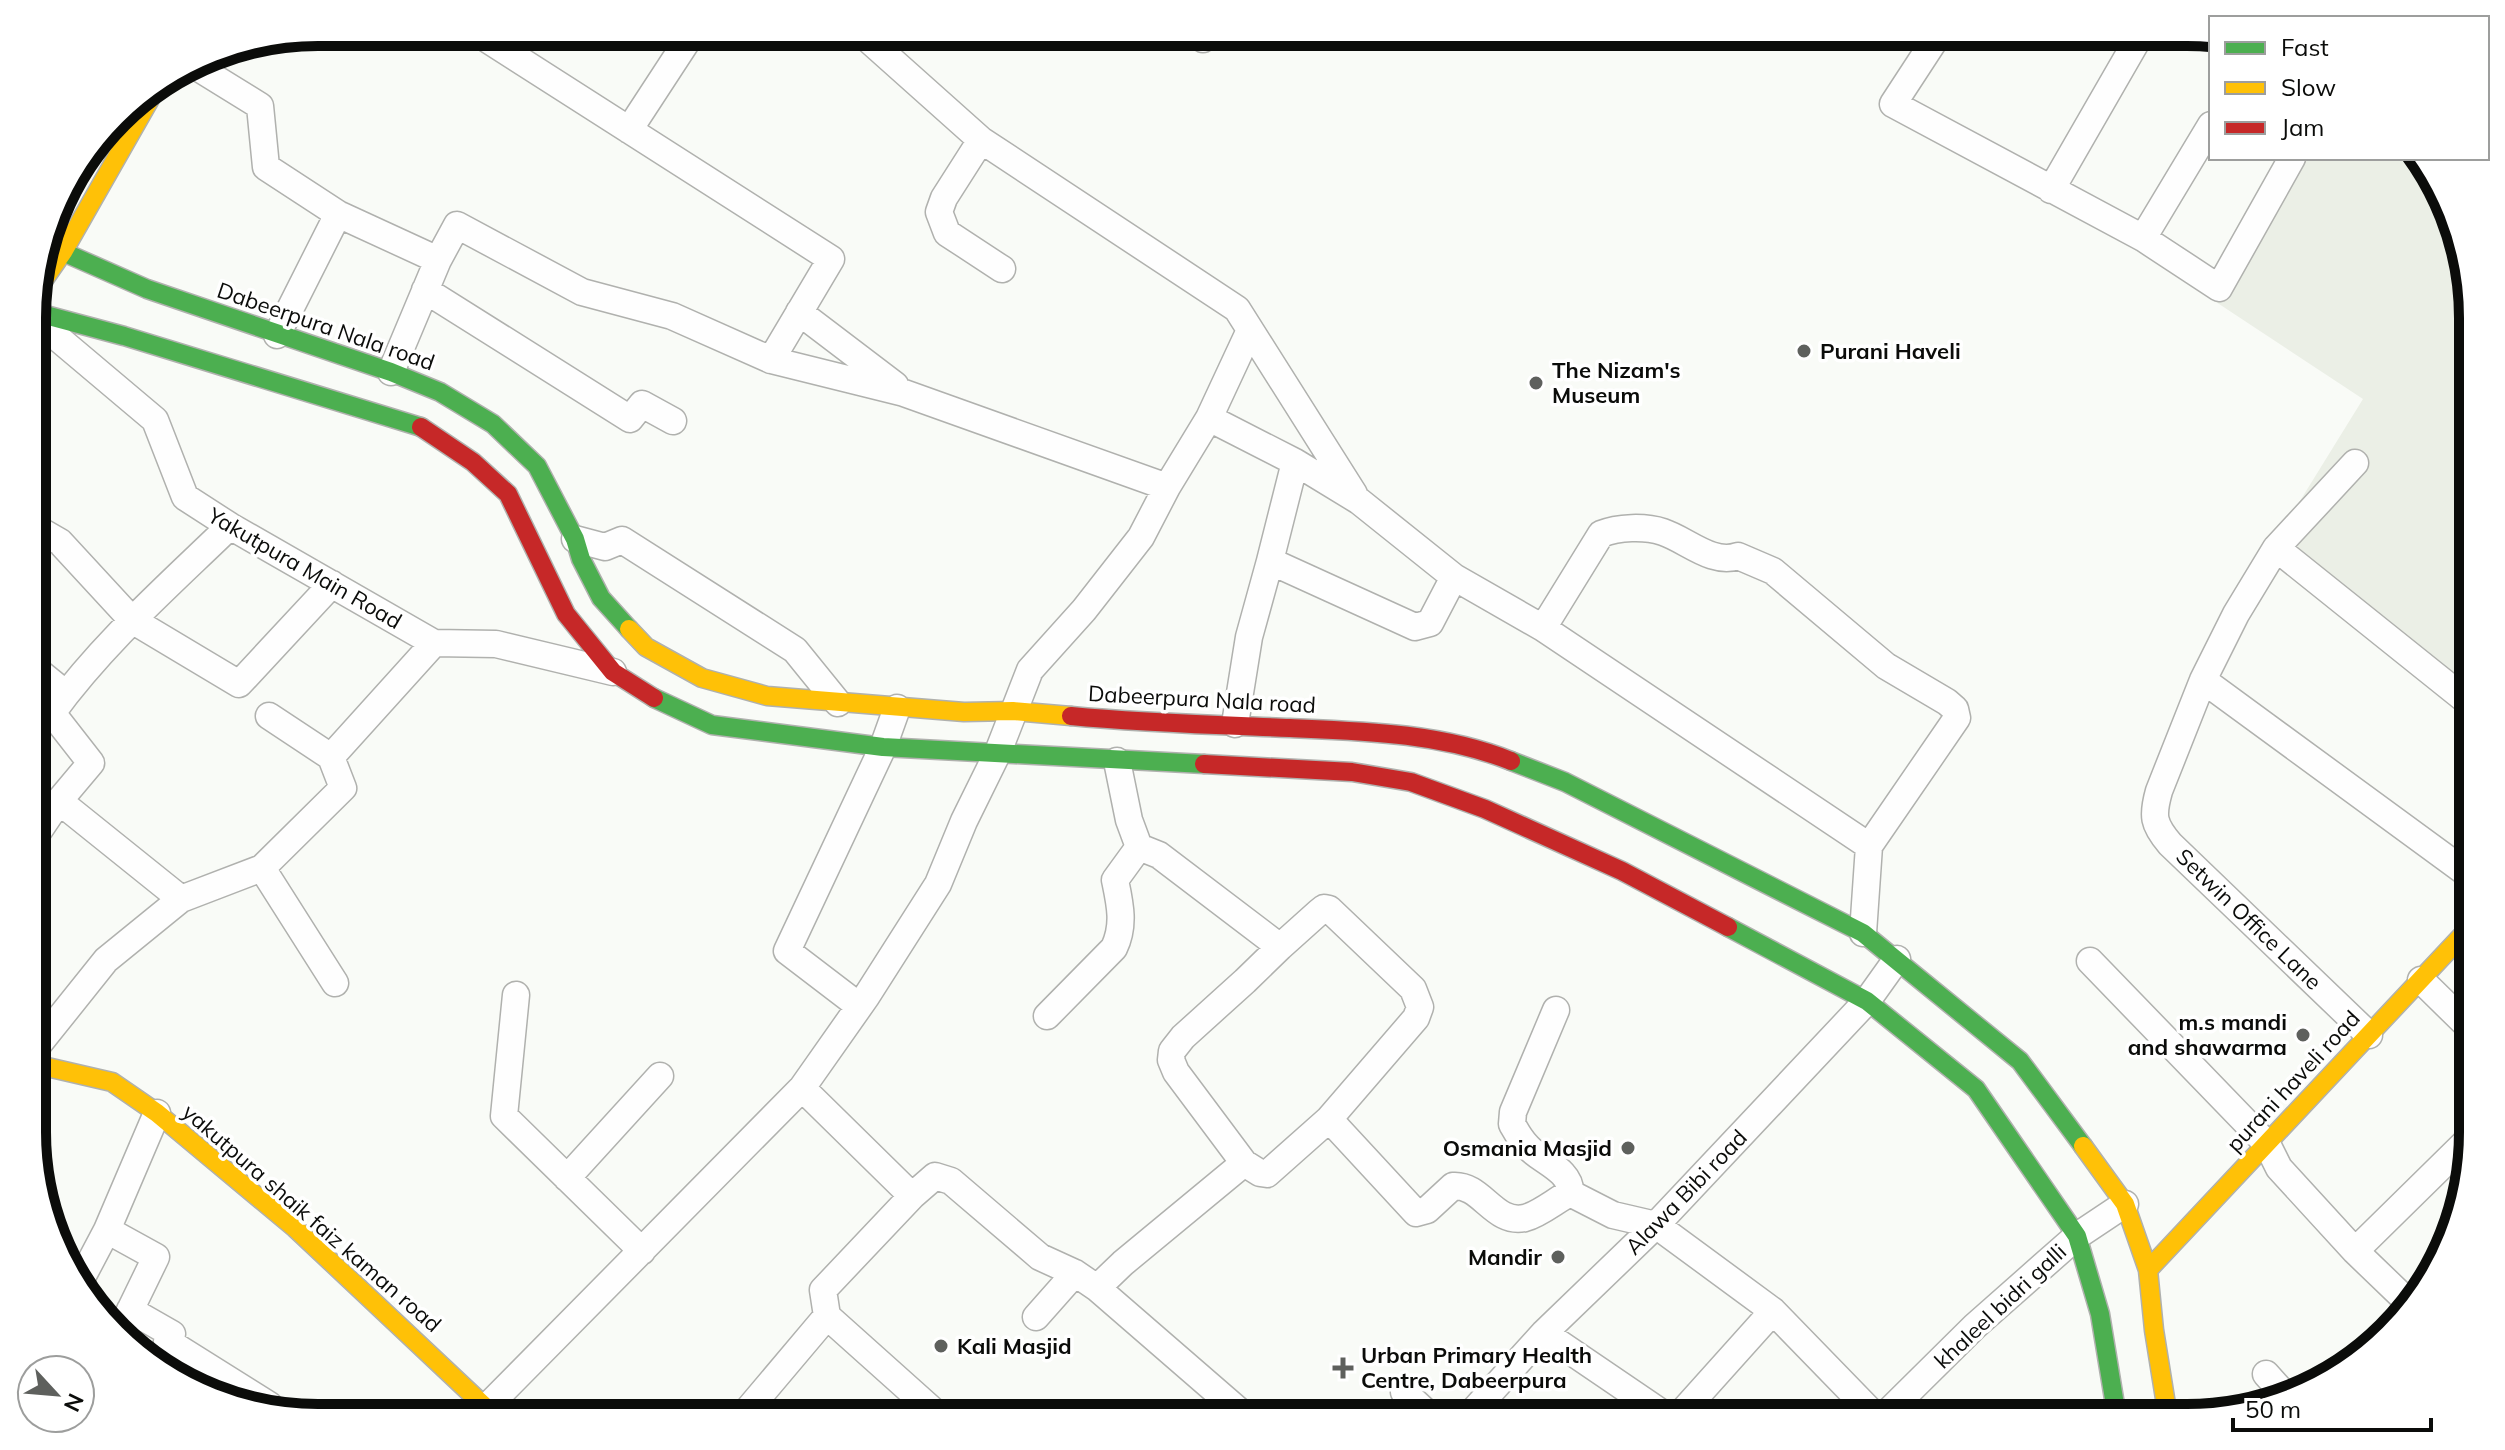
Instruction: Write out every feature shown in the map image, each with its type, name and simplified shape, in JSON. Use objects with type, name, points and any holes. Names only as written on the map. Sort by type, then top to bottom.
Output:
[{"type":"street","points":[[1931,46],[1893,104],[2143,238],[2219,288],[2291,160]]},
{"type":"street","points":[[2051,190],[2134,46]]},
{"type":"street","points":[[499,47],[831,259],[771,360]]},
{"type":"street","points":[[629,130],[683,47]]},
{"type":"street","points":[[876,47],[981,140],[1237,309],[1359,501]]},
{"type":"street","points":[[204,71],[260,106],[266,167],[338,214],[438,260]]},
{"type":"street","points":[[56,247],[141,111]]},
{"type":"street","points":[[2143,238],[2209,128]]},
{"type":"street","points":[[981,140],[944,198],[939,212],[947,233],[1002,269]]},
{"type":"street","points":[[277,335],[338,214]]},
{"type":"street","points":[[391,372],[438,260],[457,225],[582,292],[672,316],[771,360],[904,393],[1167,487]]},
{"type":"street","name":"Dabeerpura Nala road","points":[[54,252],[144,295],[391,372],[430,410],[473,462],[508,494],[566,614],[613,672],[646,695],[712,725],[883,747],[1352,772],[1411,782],[1487,802],[1867,1001],[1976,1089],[2077,1236],[2100,1314],[2115,1403]]},
{"type":"street","points":[[425,290],[630,419],[642,404],[673,421]]},
{"type":"street","points":[[799,312],[904,393]]},
{"type":"street","name":"Dabeerpura Nala road","points":[[46,317],[127,330],[493,424],[537,466],[601,598],[646,647],[702,678],[767,696],[838,703],[964,712],[1013,711],[1120,721],[1349,730],[1450,742],[1501,764],[1565,782],[1863,933],[2020,1061],[2125,1204],[2148,1270],[2166,1403]]},
{"type":"street","name":"Yakutpura Main Road","points":[[46,325],[155,420],[185,497],[230,526],[434,643],[496,644],[613,672]]},
{"type":"street","points":[[500,1404],[642,1251],[802,1088],[938,884],[964,821],[998,752],[1030,670],[1084,610],[1141,537],[1209,418],[1250,330]]},
{"type":"street","points":[[1209,418],[1295,462],[1359,501],[1454,577],[1543,628],[1869,846]]},
{"type":"street","points":[[1235,724],[1249,637],[1295,462]]},
{"type":"street","points":[[2355,463],[2276,548],[2236,614],[2203,680],[2458,867]]},
{"type":"street","points":[[46,820],[91,763],[52,713],[132,620],[230,526]]},
{"type":"street","points":[[1543,628],[1601,534],[1613,529],[1661,531],[1717,557],[1729,559],[1738,556],[1773,571],[1886,666],[1955,709],[1957,718],[1869,846],[1863,933]]},
{"type":"street","points":[[46,534],[60,542],[132,620],[239,684],[332,584]]},
{"type":"street","points":[[546,576],[578,549],[605,547],[622,540],[795,650],[838,703]]},
{"type":"street","points":[[2276,548],[2458,694]]},
{"type":"street","points":[[1270,561],[1415,627],[1430,623],[1454,577]]},
{"type":"street","points":[[331,757],[434,643]]},
{"type":"street","points":[[46,678],[66,694]]},
{"type":"street","name":"Setwin Office Lane","points":[[2203,680],[2159,791],[2154,809],[2155,822],[2163,836],[2369,1035]]},
{"type":"street","points":[[859,1006],[787,951],[883,747],[897,708]]},
{"type":"street","points":[[46,1035],[106,960],[181,899],[262,868],[343,788],[331,757],[269,716]]},
{"type":"street","points":[[1117,761],[1129,820],[1139,847],[1159,855],[1280,947]]},
{"type":"street","points":[[59,801],[181,899]]},
{"type":"street","points":[[1047,1016],[1114,948],[1120,935],[1121,919],[1115,880],[1139,847]]},
{"type":"street","points":[[262,868],[335,983]]},
{"type":"street","points":[[1324,908],[1329,909],[1413,989],[1420,1007],[1409,1028],[1329,1119],[1267,1174],[1260,1173],[1244,1163],[1176,1072],[1171,1060],[1172,1051],[1183,1037],[1324,908]]},
{"type":"street","name":"purani haveli road","points":[[2148,1270],[2458,940]]},
{"type":"street","name":"Alawa Bibi road","points":[[1480,1403],[1544,1333],[1656,1225],[1867,1001],[1897,959]]},
{"type":"street","points":[[2090,961],[2267,1144],[2279,1168],[2355,1251],[2403,1298]]},
{"type":"street","points":[[2421,980],[2458,1016]]},
{"type":"street","points":[[516,995],[504,1116],[642,1251]]},
{"type":"street","points":[[1556,1010],[1513,1112],[1512,1124],[1527,1146],[1562,1173],[1570,1185],[1570,1193]]},
{"type":"street","name":"yakutpura shaik faiz kaman road","points":[[46,1067],[112,1082],[157,1113],[295,1228],[483,1404]]},
{"type":"street","points":[[567,1178],[660,1076]]},
{"type":"street","points":[[802,1088],[912,1196]]},
{"type":"street","points":[[85,1272],[107,1230],[157,1113]]},
{"type":"street","points":[[1329,1119],[1416,1213],[1427,1210],[1453,1186],[1469,1188],[1499,1213],[1520,1219],[1570,1193]]},
{"type":"street","points":[[2355,1251],[2458,1150]]},
{"type":"street","points":[[1097,1288],[1244,1163]]},
{"type":"street","points":[[925,1404],[827,1316],[823,1290],[935,1176],[943,1177],[1040,1257],[1075,1273],[1097,1288],[1230,1404]]},
{"type":"street","points":[[1570,1193],[1613,1215],[1656,1225],[1773,1311],[1865,1403]]},
{"type":"street","name":"khaleel bidri galli","points":[[1895,1403],[1975,1326],[2077,1236],[2125,1204]]},
{"type":"street","points":[[107,1230],[156,1257],[125,1320],[172,1334],[167,1341],[256,1397]]},
{"type":"street","points":[[1036,1317],[1075,1273]]},
{"type":"street","points":[[1690,1403],[1773,1311]]},
{"type":"street","points":[[753,1404],[827,1316]]},
{"type":"street","points":[[1544,1333],[1647,1403]]},
{"type":"street","points":[[2266,1374],[2278,1388]]},
{"type":"street","points":[[1404,1392],[1416,1403]]},
{"type":"shaded area","points":[[2305,160],[2408,160],[2431,197],[2445,230],[2454,265],[2458,300],[2458,691],[2269,551],[2363,399],[2216,302]]},
{"type":"traffic: fast","points":[[55,251],[147,289],[391,372],[440,392],[493,424],[537,466],[601,598],[629,629]]},
{"type":"traffic: fast","points":[[46,315],[421,427]]},
{"type":"traffic: fast","points":[[654,698],[712,725],[883,747],[1204,764]]},
{"type":"traffic: fast","points":[[1511,761],[1565,782],[1863,933],[2020,1061],[2083,1146]]},
{"type":"traffic: fast","points":[[1728,927],[1867,1001],[1976,1089],[2077,1236],[2100,1314],[2115,1403]]},
{"type":"traffic: slow","points":[[50,271],[144,109]]},
{"type":"traffic: slow","points":[[629,629],[646,647],[702,678],[767,696],[964,712],[1013,711],[1071,716]]},
{"type":"traffic: slow","points":[[2148,1270],[2458,940]]},
{"type":"traffic: slow","points":[[46,1067],[112,1082],[157,1113],[295,1228],[482,1404]]},
{"type":"traffic: slow","points":[[2083,1146],[2125,1204],[2148,1270],[2166,1403]]},
{"type":"traffic: jam","points":[[421,427],[473,462],[508,494],[566,614],[613,672],[654,698]]},
{"type":"traffic: jam","points":[[1071,716],[1402,735],[1458,744],[1511,761]]},
{"type":"traffic: jam","points":[[1204,764],[1352,772],[1411,782],[1485,809],[1622,871],[1728,927]]},
{"type":"place","name":"Purani Haveli","points":[[1804,351]]},
{"type":"place","name":"The Nizam's Museum","points":[[1536,383]]},
{"type":"place","name":"m.s mandi and shawarma","points":[[2303,1035]]},
{"type":"place","name":"Osmania Masjid","points":[[1628,1148]]},
{"type":"place","name":"Mandir","points":[[1558,1257]]},
{"type":"place","name":"Kali Masjid","points":[[941,1346]]},
{"type":"place","name":"Urban Primary Health Centre, Dabeerpura","points":[[1343,1368]]}]
